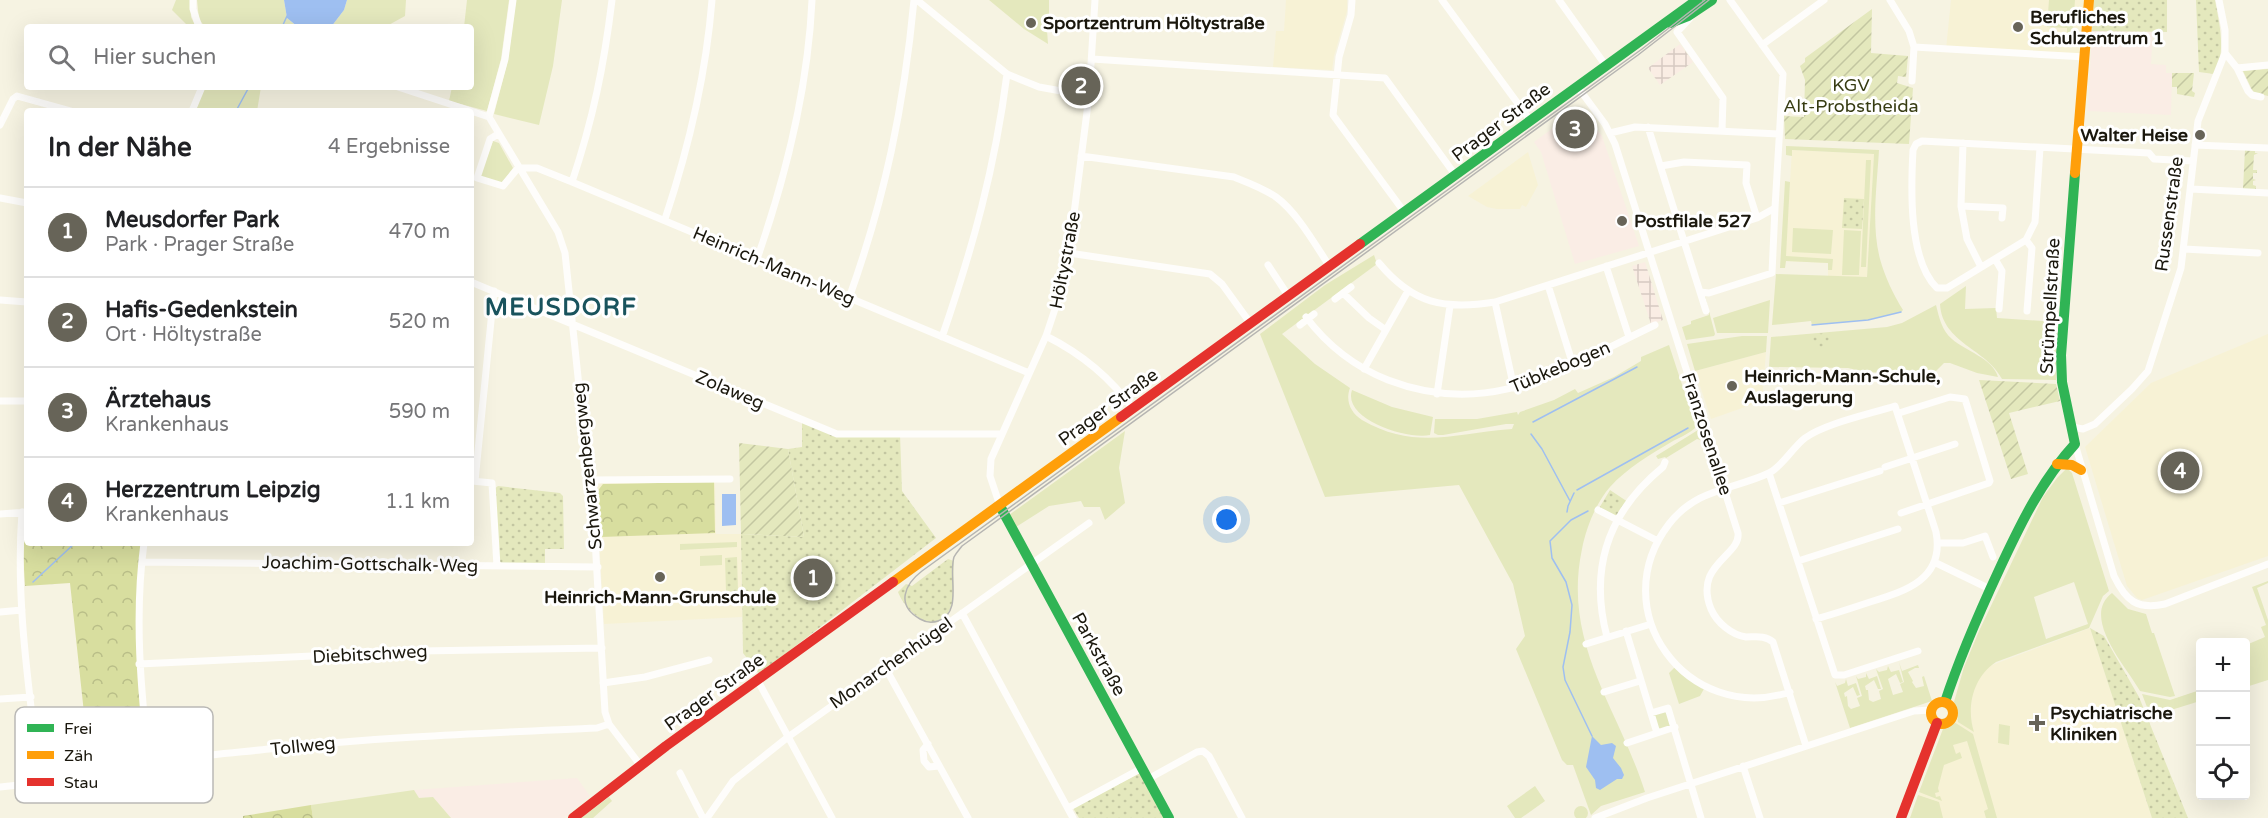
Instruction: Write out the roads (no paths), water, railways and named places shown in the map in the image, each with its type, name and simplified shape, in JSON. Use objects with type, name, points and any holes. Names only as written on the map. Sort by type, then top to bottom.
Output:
[{"type":"main road","name":"Prager Straße","points":[[573,818],[640,766],[1577,86],[1664,25],[1697,5],[1712,0]]},
{"type":"main road","name":"Strümpellstraße","points":[[2075,444],[2060,371],[2089,0]]},
{"type":"main road","points":[[1945,702],[1955,669],[2028,509],[2057,464],[2075,444]]},
{"type":"main road","points":[[2057,464],[2072,465],[2081,470]]},
{"type":"main road","name":"Parkstraße","points":[[1000,506],[1168,818]]},
{"type":"main road","points":[[1945,702],[1952,709],[1952,717],[1944,724],[1937,723],[1931,716],[1931,710],[1936,703],[1945,702]]},
{"type":"main road","points":[[1901,818],[1937,723]]},
{"type":"street","points":[[193,0],[193,9],[198,24]]},
{"type":"street","points":[[474,112],[489,117],[505,59],[513,0]]},
{"type":"street","points":[[572,182],[597,101],[612,0]]},
{"type":"street","points":[[665,219],[680,176],[699,100],[712,0]]},
{"type":"street","points":[[757,259],[774,211],[798,114],[804,80],[812,0]]},
{"type":"street","points":[[915,0],[1007,74],[1039,87],[1089,96]]},
{"type":"street","points":[[849,298],[880,205],[892,153],[903,97],[915,0]]},
{"type":"street","name":"Höltystraße","points":[[1000,506],[995,495],[990,469],[994,452],[1046,336],[1060,296],[1069,253],[1089,96],[1095,0]]},
{"type":"street","points":[[1352,0],[1351,15],[1339,57],[1334,115],[1405,213]]},
{"type":"street","points":[[1442,0],[1530,120]]},
{"type":"street","points":[[1559,0],[1606,66]]},
{"type":"street","points":[[1700,292],[1709,293],[1772,273],[1783,74],[1730,0]]},
{"type":"street","points":[[1762,45],[1824,0]]},
{"type":"street","points":[[1890,0],[1906,25],[1914,47],[1912,81]]},
{"type":"street","name":"Russenstraße","points":[[2072,427],[2083,429],[2091,426],[2133,389],[2148,371],[2181,268],[2193,161],[2202,109],[2221,69],[2225,53],[2219,0]]},
{"type":"street","points":[[1697,5],[1677,32],[1723,99],[1722,131]]},
{"type":"street","points":[[1914,47],[2085,57]]},
{"type":"street","points":[[2225,53],[2237,68],[2248,91],[2252,95],[2261,97]]},
{"type":"street","points":[[1092,59],[1385,78],[1456,176]]},
{"type":"street","points":[[2237,68],[2268,65]]},
{"type":"street","points":[[942,337],[981,216],[995,153],[1007,74]]},
{"type":"street","name":"Franzosenallee","points":[[1577,86],[1610,133],[1739,539],[1735,547],[1712,570],[1707,589],[1710,605],[1718,620],[1732,632],[1742,636],[1771,640],[1806,746]]},
{"type":"street","points":[[193,108],[201,90]]},
{"type":"street","points":[[407,90],[462,108]]},
{"type":"street","points":[[0,125],[17,96],[60,108]]},
{"type":"street","name":"Schwarzenbergweg","points":[[489,117],[562,243],[573,324],[598,567],[605,712],[609,724],[640,766]]},
{"type":"street","points":[[1610,133],[1628,127],[1648,127],[1779,134]]},
{"type":"street","points":[[1648,127],[1706,311]]},
{"type":"street","points":[[498,134],[490,139],[474,177],[503,186],[518,168]]},
{"type":"street","points":[[2040,148],[2034,222],[2026,240],[1947,288],[1937,288],[1923,264],[1912,218],[1910,197],[1913,150],[1916,144],[1922,141],[2149,153],[2154,159],[2193,161]]},
{"type":"street","points":[[1963,143],[1961,206],[1967,239],[1981,267]]},
{"type":"street","points":[[2195,146],[2268,148]]},
{"type":"street","points":[[1082,156],[1234,177],[1257,186],[1278,198],[1330,267]]},
{"type":"street","points":[[1661,166],[1684,162],[1747,165],[1746,183],[1757,218]]},
{"type":"street","name":"Heinrich-Mann-Weg","points":[[518,168],[537,168],[665,219],[1029,374]]},
{"type":"street","points":[[2191,189],[2268,193]]},
{"type":"street","points":[[0,198],[24,202]]},
{"type":"street","points":[[1961,206],[2003,208],[2002,218]]},
{"type":"street","points":[[1379,263],[1408,291],[1431,302],[1450,306],[1469,306],[1495,302],[1649,253],[1757,218],[1775,208]]},
{"type":"street","points":[[2026,240],[2032,248],[2027,311]]},
{"type":"street","points":[[2184,249],[2258,253]]},
{"type":"street","points":[[1069,253],[1210,274],[1222,284],[1251,324]]},
{"type":"street","points":[[1995,259],[2002,271],[1999,309]]},
{"type":"street","points":[[1268,265],[1289,297]]},
{"type":"street","points":[[1606,266],[1629,337]]},
{"type":"street","name":"Zolaweg","points":[[474,283],[837,434],[1002,434]]},
{"type":"street","points":[[1548,285],[1573,365]]},
{"type":"street","points":[[1335,298],[1351,287]]},
{"type":"street","points":[[474,472],[494,291]]},
{"type":"street","points":[[1364,369],[1408,291]]},
{"type":"street","points":[[1343,293],[1369,318],[1386,330]]},
{"type":"street","points":[[0,300],[24,302]]},
{"type":"street","points":[[1495,302],[1514,388]]},
{"type":"street","points":[[1437,393],[1450,306]]},
{"type":"street","points":[[1299,325],[1314,314]]},
{"type":"street","name":"Tübkebogen","points":[[1307,318],[1341,354],[1364,369],[1398,384],[1437,393],[1481,394],[1514,388],[1573,365],[1655,325]]},
{"type":"street","points":[[1046,336],[1094,366],[1120,391],[1133,410]]},
{"type":"street","points":[[1899,412],[1950,397],[1965,399],[1990,481],[1972,490],[1900,513]]},
{"type":"street","points":[[0,401],[24,401]]},
{"type":"street","points":[[1790,692],[1767,698],[1749,699],[1731,696],[1705,687],[1676,666],[1665,653],[1651,624],[1646,602],[1650,561],[1670,523],[1684,508],[1699,498],[1724,487],[1769,473],[1800,442],[1812,434],[1895,406],[1899,412],[1928,504],[1938,543],[1934,562],[1925,576],[1904,591],[1816,619]]},
{"type":"street","points":[[1779,503],[1955,444]]},
{"type":"street","name":"Strümpellstraße","points":[[2075,444],[2114,576],[2130,600],[2152,607],[2165,604],[2268,564]]},
{"type":"street","points":[[1607,637],[1601,608],[1600,580],[1604,555],[1617,520],[1632,496],[1663,467],[1665,462]]},
{"type":"street","points":[[1769,473],[1835,675],[1842,675],[1918,651]]},
{"type":"street","points":[[589,480],[730,479]]},
{"type":"street","points":[[474,481],[492,483],[497,566]]},
{"type":"street","points":[[1598,510],[1658,542]]},
{"type":"street","points":[[0,514],[24,512]]},
{"type":"street","points":[[24,518],[19,551],[22,610],[32,707]]},
{"type":"street","name":"Monarchenhügel","points":[[705,818],[733,782],[788,737],[1089,523]]},
{"type":"street","points":[[1798,561],[1898,529]]},
{"type":"street","points":[[1938,543],[1963,543],[1985,536],[1993,556]]},
{"type":"street","points":[[143,707],[139,664],[144,546]]},
{"type":"street","name":"Joachim-Gottschalk-Weg","points":[[142,562],[598,567]]},
{"type":"street","points":[[1934,562],[1990,589]]},
{"type":"street","points":[[0,612],[22,610]]},
{"type":"street","points":[[962,613],[1073,818]]},
{"type":"street","points":[[1586,644],[1651,624]]},
{"type":"street","points":[[1626,631],[1658,733]]},
{"type":"street","name":"Diebitschweg","points":[[139,664],[359,652],[602,648]]},
{"type":"street","points":[[603,683],[645,677],[710,660]]},
{"type":"street","points":[[885,667],[968,818]]},
{"type":"street","points":[[758,681],[831,818]]},
{"type":"street","points":[[1604,692],[1640,681]]},
{"type":"street","points":[[0,699],[31,697]]},
{"type":"street","points":[[1651,713],[1668,708],[1701,818]]},
{"type":"street","points":[[1595,818],[1743,766],[1914,711],[1931,710]]},
{"type":"street","name":"Tollweg","points":[[213,756],[326,743],[597,728],[609,724]]},
{"type":"street","points":[[1627,743],[1674,728]]},
{"type":"street","points":[[1148,779],[1197,752],[1203,751],[1209,756],[1242,818]]},
{"type":"street","points":[[1743,766],[1760,818]]},
{"type":"street","points":[[1068,808],[1142,768]]},
{"type":"street","points":[[680,773],[705,818]]},
{"type":"street","name":"Tollweg","points":[[0,787],[15,786]]},
{"type":"water","points":[[284,0],[347,0],[344,10],[333,24],[294,24],[287,18]]},
{"type":"water","points":[[722,494],[736,494],[736,525],[722,526]]},
{"type":"water","points":[[1592,736],[1601,745],[1612,743],[1616,746],[1613,758],[1624,775],[1622,779],[1617,779],[1600,790],[1596,788],[1595,780],[1586,767]]},
{"type":"waterway","points":[[283,24],[287,16]]},
{"type":"waterway","points":[[238,108],[247,90]]},
{"type":"waterway","points":[[1812,325],[1868,320],[1901,312]]},
{"type":"waterway","points":[[1533,422],[1637,367]]},
{"type":"waterway","points":[[1577,490],[1688,428]]},
{"type":"waterway","points":[[1531,434],[1542,449],[1570,501]]},
{"type":"waterway","points":[[1567,512],[1574,493]]},
{"type":"waterway","points":[[1588,511],[1571,520],[1550,541],[1552,558],[1566,582],[1572,605],[1570,632],[1563,667],[1565,680],[1592,736]]},
{"type":"waterway","points":[[33,582],[72,546]]},
{"type":"tram line","points":[[1705,0],[1642,49],[922,571],[907,588],[905,595],[907,607],[920,619],[926,621],[936,622],[946,617],[952,602],[954,557],[962,546],[1638,55],[1709,0]]},
{"type":"place","name":"Sportzentrum Höltystraße","points":[[1031,23]]},
{"type":"place","name":"Berufliches Schulzentrum 1","points":[[2018,27]]},
{"type":"place","name":"Hafis-Gedenkstein","points":[[1081,86]]},
{"type":"place","name":"Ärztehaus","points":[[1575,129]]},
{"type":"place","name":"Walter Heise","points":[[2200,135]]},
{"type":"place","name":"Postfilale 527","points":[[1622,221]]},
{"type":"place","name":"Heinrich-Mann-Schule, Auslagerung","points":[[1732,386]]},
{"type":"place","name":"Herzzentrum Leipzig","points":[[2180,471]]},
{"type":"place","name":"Heinrich-Mann-Grunschule","points":[[660,577]]},
{"type":"place","name":"Meusdorfer Park","points":[[813,578]]},
{"type":"place","name":"Psychiatrische Kliniken","points":[[2037,723]]},
{"type":"district","name":"MEUSDORF","points":[[561,307]]},
{"type":"park label","name":"KGV Alt-Probstheida","points":[[1851,95]]}]
